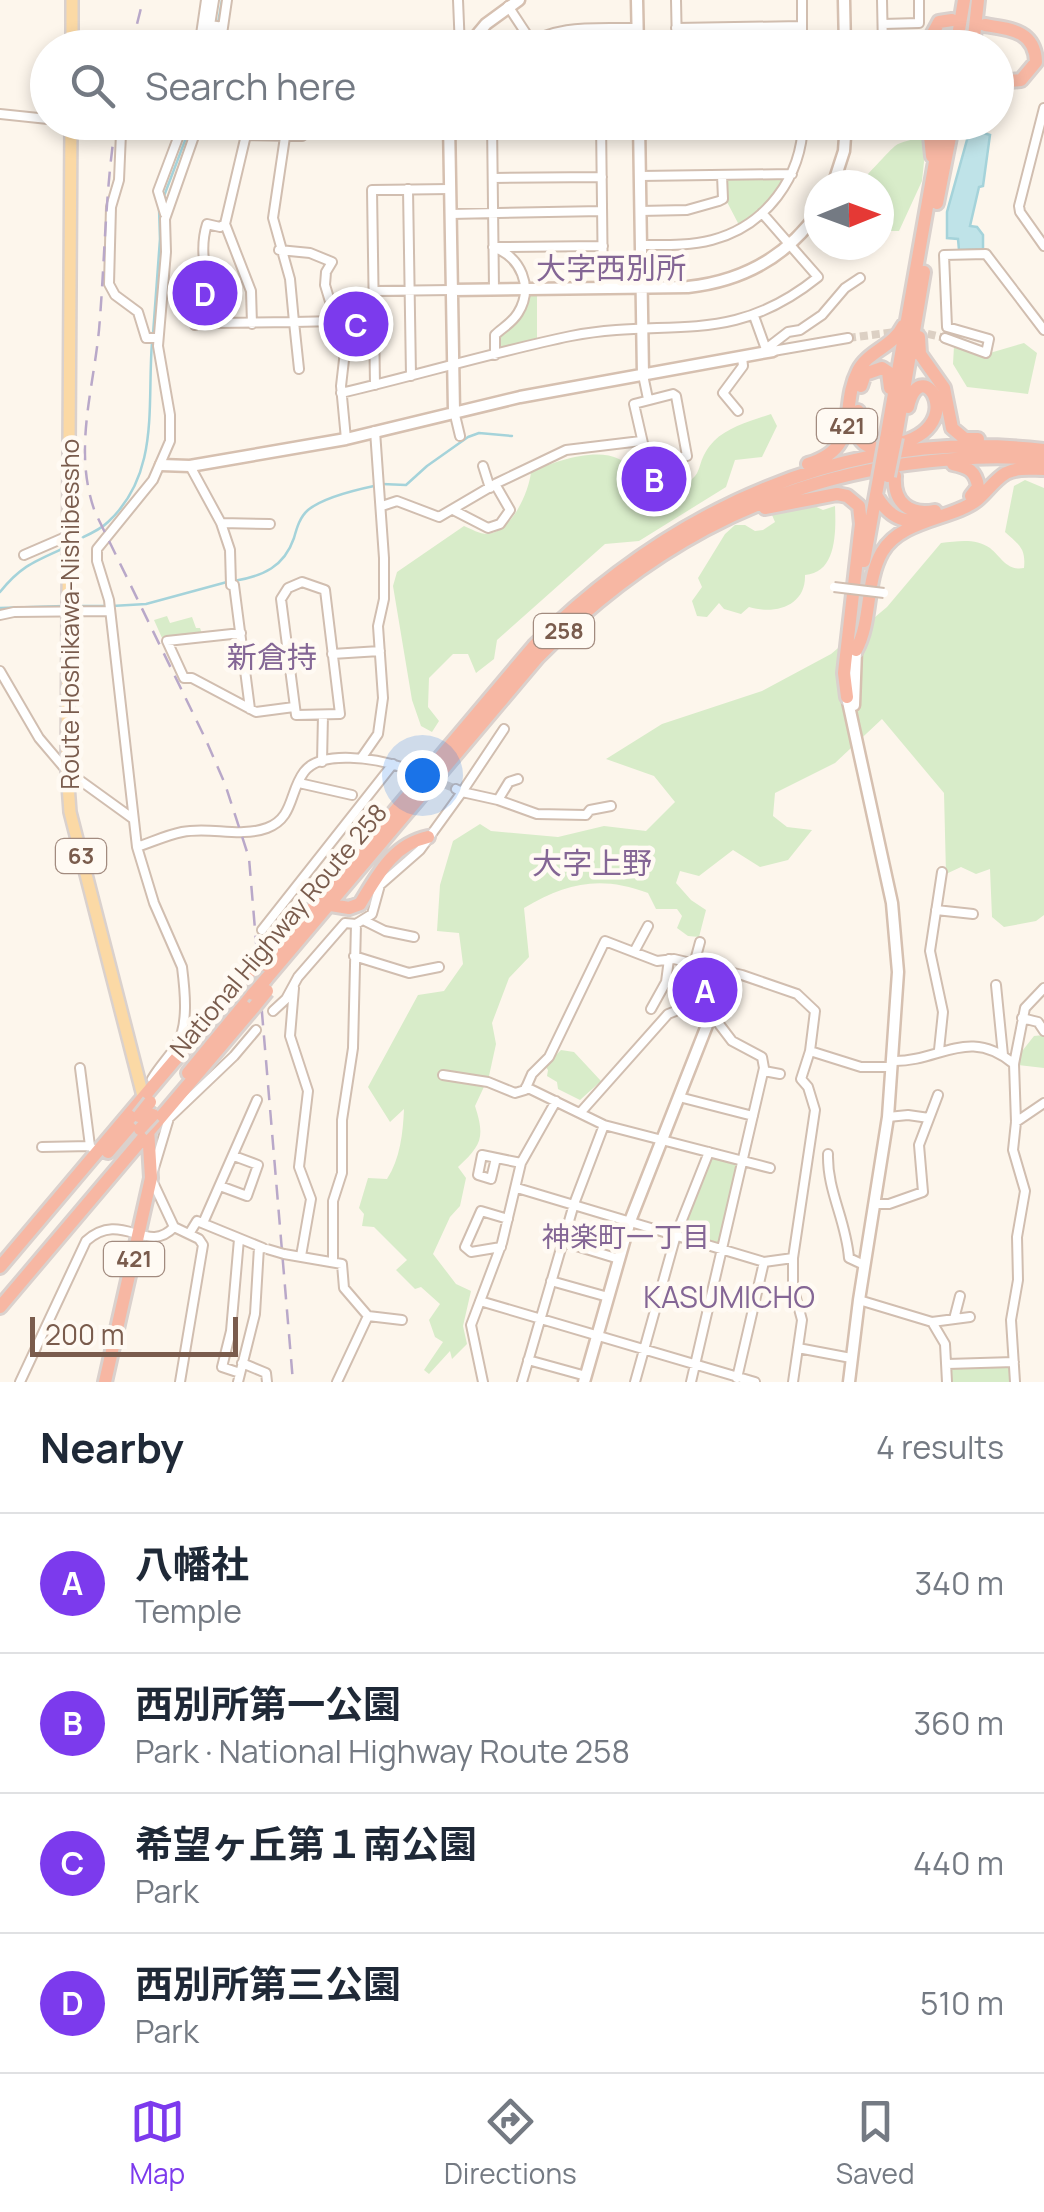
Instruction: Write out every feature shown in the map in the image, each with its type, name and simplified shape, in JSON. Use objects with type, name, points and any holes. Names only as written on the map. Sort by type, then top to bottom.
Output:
[{"type":"highway","points":[[959,30],[964,0]]},
{"type":"highway","points":[[970,30],[976,0]]},
{"type":"highway","points":[[974,30],[976,0]]},
{"type":"highway","points":[[934,30],[938,22],[952,20]]},
{"type":"highway","points":[[985,25],[1013,30]]},
{"type":"highway","points":[[1014,30],[1030,39],[1036,51],[1036,62],[1020,80],[1014,80]]},
{"type":"highway","points":[[928,203],[932,140]]},
{"type":"highway","name":"421","points":[[847,698],[863,570],[887,477],[891,415],[939,140]]},
{"type":"highway","name":"421","points":[[889,441],[949,140]]},
{"type":"highway","points":[[920,300],[920,354],[944,388],[952,428],[964,439]]},
{"type":"highway","name":"421","points":[[739,498],[755,485],[820,461],[834,451],[845,434],[858,368],[890,344],[908,313]]},
{"type":"highway","points":[[891,415],[888,372],[882,368],[870,370],[862,385],[856,433],[862,443],[964,439],[1044,446]]},
{"type":"highway","points":[[820,461],[889,441],[903,429],[911,392],[927,386],[934,389],[937,409],[928,429],[912,442]]},
{"type":"highway","name":"National Highway Route 258","points":[[0,1296],[534,646],[570,610],[654,544],[776,482],[864,457],[982,446],[1044,446]]},
{"type":"highway","name":"421","points":[[887,477],[898,500],[920,514],[952,506],[974,494],[977,479],[968,467],[931,460]]},
{"type":"highway","name":"National Highway Route 258","points":[[293,940],[331,905],[538,657],[573,622],[650,562],[724,517],[832,478],[931,460],[1044,460]]},
{"type":"highway","points":[[880,501],[897,518],[915,521],[975,502],[1005,474],[1020,468],[1044,469]]},
{"type":"highway","points":[[724,517],[746,516],[776,504],[838,494],[859,506],[861,524],[844,673],[847,698]]},
{"type":"highway","name":"421","points":[[856,650],[880,501]]},
{"type":"highway","points":[[856,650],[870,582],[883,550],[932,517]]},
{"type":"highway","points":[[331,905],[350,908],[360,904],[379,870],[415,840],[428,837]]},
{"type":"highway","points":[[0,1307],[146,1115],[293,940]]},
{"type":"highway","points":[[0,1268],[94,1149],[146,1115]]},
{"type":"highway","name":"421","points":[[105,1382],[151,1178],[146,1115]]},
{"type":"highway","name":"National Highway Route 258","points":[[0,1280],[146,1115]]},
{"type":"main road","points":[[72,0],[72,30]]},
{"type":"main road","name":"Route Hoshikawa-Nishibessho","points":[[67,140],[70,812],[146,1115]]},
{"type":"street","points":[[210,0],[218,30]]},
{"type":"street","points":[[205,30],[210,0]]},
{"type":"street","points":[[214,30],[227,0]]},
{"type":"street","points":[[458,0],[461,30]]},
{"type":"street","points":[[560,30],[638,28],[637,0]]},
{"type":"street","points":[[676,0],[676,28],[802,26]]},
{"type":"street","points":[[802,0],[802,30]]},
{"type":"street","points":[[844,0],[845,30]]},
{"type":"street","points":[[882,0],[883,30]]},
{"type":"street","points":[[883,24],[919,23],[918,0]]},
{"type":"street","points":[[480,30],[514,3],[526,30]]},
{"type":"street","points":[[1043,243],[1019,206],[1044,108]]},
{"type":"street","points":[[0,114],[30,117]]},
{"type":"street","points":[[121,140],[119,180],[111,207],[109,284],[115,295],[138,312],[146,338],[158,338]]},
{"type":"street","points":[[164,212],[158,191],[177,140]]},
{"type":"street","points":[[146,1115],[161,1063],[177,1045],[183,1029],[182,967],[148,890],[137,847],[110,607],[97,549],[162,465],[170,441],[158,338],[166,252],[164,212],[191,140]]},
{"type":"street","points":[[245,140],[226,224],[251,291],[252,324]]},
{"type":"street","points":[[284,140],[272,218],[290,279],[300,369]]},
{"type":"street","points":[[449,140],[452,365],[454,411],[460,436]]},
{"type":"street","points":[[492,140],[494,290]]},
{"type":"street","points":[[601,140],[603,288]]},
{"type":"street","points":[[639,140],[643,375],[648,399]]},
{"type":"street","points":[[641,245],[712,240],[736,231],[762,214],[792,174],[802,140]]},
{"type":"street","points":[[838,170],[845,140]]},
{"type":"street","points":[[640,176],[792,174]]},
{"type":"street","points":[[640,210],[687,210],[719,201],[723,199],[722,175]]},
{"type":"street","points":[[493,178],[602,177]]},
{"type":"street","points":[[375,385],[372,190],[450,188]]},
{"type":"street","points":[[408,189],[411,376]]},
{"type":"street","points":[[450,214],[602,211]]},
{"type":"street","points":[[341,393],[579,335],[703,328],[754,316],[818,277],[762,214]]},
{"type":"street","points":[[226,224],[207,224],[202,240],[204,272],[213,295],[212,323],[337,321]]},
{"type":"street","points":[[374,292],[688,287],[724,281],[759,267],[790,245],[804,229]]},
{"type":"street","points":[[494,247],[602,246]]},
{"type":"street","points":[[494,247],[517,264],[525,289],[516,316],[494,335],[495,355]]},
{"type":"street","points":[[279,250],[310,252],[332,262],[325,276],[345,351],[341,393],[346,439]]},
{"type":"street","points":[[946,338],[986,353],[990,339],[947,326],[944,255],[986,254],[1044,330]]},
{"type":"street","points":[[195,325],[194,305],[204,272]]},
{"type":"street","points":[[769,351],[788,332],[822,316],[860,278]]},
{"type":"street","points":[[754,316],[769,351]]},
{"type":"street","points":[[162,465],[190,466],[346,439],[454,411],[848,338]]},
{"type":"street","points":[[738,411],[723,393],[743,366],[742,356]]},
{"type":"street","points":[[676,396],[687,456],[648,465],[641,441],[634,404],[676,396]]},
{"type":"street","points":[[362,757],[378,734],[383,698],[379,613],[384,598],[382,506],[375,431]]},
{"type":"street","points":[[382,506],[397,501],[435,517],[566,450],[641,441]]},
{"type":"street","points":[[190,466],[221,522],[230,550],[231,583],[250,710]]},
{"type":"street","points":[[454,510],[488,528],[500,524],[510,510],[483,466]]},
{"type":"street","points":[[221,522],[270,524]]},
{"type":"street","points":[[24,556],[68,536]]},
{"type":"street","points":[[302,582],[325,590],[340,714],[296,715],[294,707],[281,599],[288,588],[302,582]]},
{"type":"street","points":[[834,587],[884,593]]},
{"type":"street","points":[[0,614],[110,607]]},
{"type":"street","points":[[241,633],[167,641],[184,678],[192,678],[250,710],[294,707]]},
{"type":"street","points":[[856,650],[853,693],[861,766]]},
{"type":"street","points":[[332,654],[380,651]]},
{"type":"street","points":[[0,671],[39,738],[67,770],[133,818]]},
{"type":"street","points":[[847,698],[897,932],[888,1117],[858,1300],[849,1382]]},
{"type":"street","points":[[322,762],[323,715]]},
{"type":"street","points":[[333,1262],[334,1202],[342,1173],[342,1120],[353,1048],[354,956],[361,922],[372,914],[380,886],[420,850],[504,729]]},
{"type":"street","points":[[137,847],[184,831],[266,828],[285,816],[306,770],[322,762],[362,757],[397,766],[262,930]]},
{"type":"street","points":[[498,800],[504,788],[518,778]]},
{"type":"street","points":[[299,783],[352,796]]},
{"type":"street","points":[[459,791],[536,814],[586,815],[590,810],[610,806]]},
{"type":"street","points":[[939,1050],[948,1011],[930,959],[942,872]]},
{"type":"street","points":[[936,910],[973,914]]},
{"type":"street","points":[[301,1256],[311,1199],[299,1167],[308,1091],[290,1036],[294,988],[298,977],[345,923],[361,922],[414,937]]},
{"type":"street","points":[[634,952],[648,926]]},
{"type":"street","points":[[444,1075],[488,1082],[514,1092],[526,1087],[532,1074],[549,1057],[606,941],[658,962],[669,959],[722,971],[790,991],[806,1000],[816,1016],[801,1079],[814,1100],[815,1110],[793,1258],[794,1292],[802,1314],[793,1382]]},
{"type":"street","points":[[694,964],[700,942]]},
{"type":"street","points":[[354,956],[409,974],[439,966]]},
{"type":"street","points":[[651,1009],[666,982],[669,959]]},
{"type":"street","points":[[528,1360],[585,1379],[630,1222],[712,1015],[722,971]]},
{"type":"street","points":[[996,985],[1003,1055]]},
{"type":"street","points":[[274,1011],[294,988]]},
{"type":"street","points":[[1014,1382],[1011,1334],[1018,1280],[1017,1237],[1025,1191],[1013,1150],[1014,1064],[1028,1001],[1044,988]]},
{"type":"street","points":[[580,1112],[668,1014],[686,1007],[712,1015],[732,1041],[762,1057],[764,1071],[691,1382]]},
{"type":"street","points":[[1022,1018],[1038,1022],[1044,1030]]},
{"type":"street","points":[[180,1382],[203,1245],[174,1227],[151,1178],[169,1118],[256,1030]]},
{"type":"street","points":[[810,1052],[861,1068],[893,1064],[939,1050],[988,1048],[1014,1064]]},
{"type":"street","points":[[42,1147],[94,1149],[80,1068]]},
{"type":"street","points":[[764,1071],[780,1074]]},
{"type":"street","points":[[526,1087],[604,1125],[770,1168]]},
{"type":"street","points":[[875,1204],[889,1204],[923,1192],[919,1145],[938,1095]]},
{"type":"street","points":[[679,1097],[753,1116]]},
{"type":"street","points":[[203,1224],[257,1100]]},
{"type":"street","points":[[483,1382],[471,1328],[501,1246],[521,1163],[556,1101]]},
{"type":"street","points":[[1016,1122],[1044,1104]]},
{"type":"street","points":[[888,1117],[908,1114],[928,1118]]},
{"type":"street","points":[[522,1382],[574,1204],[604,1125]]},
{"type":"street","points":[[635,1382],[676,1235],[708,1152]]},
{"type":"street","points":[[828,1154],[828,1180],[846,1229],[848,1258],[864,1265]]},
{"type":"street","points":[[220,1186],[247,1196],[258,1165],[234,1156]]},
{"type":"street","points":[[496,1158],[521,1163]]},
{"type":"street","points":[[516,1188],[764,1262],[793,1258]]},
{"type":"street","points":[[501,1246],[472,1252],[466,1247],[481,1210],[508,1219]]},
{"type":"street","points":[[189,1234],[197,1222],[284,1254],[342,1264],[344,1288],[368,1316],[402,1320]]},
{"type":"street","points":[[20,1382],[86,1240],[98,1230],[110,1227],[161,1237],[174,1227]]},
{"type":"street","points":[[239,1239],[233,1314],[222,1368],[239,1378],[255,1314],[264,1248]]},
{"type":"street","points":[[562,1242],[620,1259]]},
{"type":"street","points":[[737,1378],[764,1262]]},
{"type":"street","points":[[551,1281],[608,1297]]},
{"type":"street","points":[[954,1319],[960,1296]]},
{"type":"street","points":[[858,1300],[932,1322],[970,1317]]},
{"type":"street","points":[[480,1301],[755,1382]]},
{"type":"street","points":[[337,1382],[368,1316]]},
{"type":"street","points":[[932,1322],[945,1344],[947,1382]]},
{"type":"street","points":[[798,1348],[851,1358]]},
{"type":"street","points":[[947,1364],[1014,1362]]},
{"type":"street","points":[[242,1363],[266,1373],[267,1382]]},
{"type":"green space","points":[[911,140],[926,143],[922,181],[899,231],[894,231],[894,170],[872,170],[895,146]]},
{"type":"green space","points":[[782,176],[784,181],[770,201],[739,225],[726,200],[728,177]]},
{"type":"green space","points":[[537,293],[537,342],[502,350],[498,336],[518,320],[528,297]]},
{"type":"green space","points":[[339,310],[369,310],[370,356],[349,356]]},
{"type":"green space","points":[[1024,343],[1037,353],[1028,394],[967,387],[953,364],[954,346],[983,355]]},
{"type":"green space","points":[[771,414],[777,426],[762,457],[735,460],[726,487],[639,541],[605,544],[497,640],[494,659],[476,673],[468,654],[453,654],[429,678],[428,707],[439,721],[432,732],[421,726],[412,700],[393,586],[397,572],[464,526],[487,534],[504,527],[523,500],[531,472],[540,468],[574,457],[609,456],[623,461],[649,487],[641,471],[659,467],[664,486],[661,488],[677,485],[694,477],[707,450],[720,436]]},
{"type":"green space","points":[[1025,480],[1044,488],[1044,915],[1036,921],[1004,927],[992,917],[990,869],[976,874],[961,867],[946,874],[944,793],[882,719],[835,763],[775,793],[773,816],[787,827],[812,830],[788,860],[760,867],[733,850],[699,876],[680,871],[676,883],[706,910],[699,937],[688,936],[677,928],[682,916],[677,909],[656,909],[648,893],[614,884],[569,888],[524,908],[529,957],[509,978],[492,1023],[496,1044],[489,1076],[475,1106],[479,1140],[458,1167],[466,1178],[460,1206],[450,1217],[433,1254],[456,1284],[471,1291],[463,1326],[467,1344],[452,1359],[450,1351],[429,1374],[424,1370],[443,1342],[435,1337],[429,1320],[440,1304],[421,1287],[415,1289],[396,1270],[407,1260],[374,1227],[362,1226],[364,1214],[359,1208],[368,1178],[387,1179],[395,1163],[404,1118],[404,1109],[390,1122],[368,1087],[418,995],[444,991],[463,964],[459,933],[437,931],[440,885],[453,841],[480,824],[491,831],[558,837],[604,826],[646,831],[675,802],[654,776],[606,759],[662,724],[762,691],[831,654],[887,607],[941,543],[979,543],[1009,566],[1024,568],[1023,551],[1005,532],[1014,486]]},
{"type":"green space","points":[[810,504],[823,510],[835,506],[834,538],[829,559],[816,572],[805,575],[804,586],[795,601],[778,609],[749,607],[741,614],[724,609],[719,603],[707,617],[697,616],[692,601],[702,587],[698,578],[725,534],[735,525],[763,530],[775,522],[772,515]]},
{"type":"green space","points":[[167,616],[170,623],[192,617],[203,636],[162,638],[154,620]]},
{"type":"green space","points":[[689,965],[717,974],[711,1005],[688,1005],[674,996]]},
{"type":"green space","points":[[1044,1035],[1044,1068],[1018,1065],[1019,1055],[1034,1036]]},
{"type":"green space","points":[[561,1050],[574,1052],[601,1081],[580,1100],[558,1089],[557,1082],[547,1076],[545,1066]]},
{"type":"green space","points":[[709,1157],[741,1165],[721,1247],[679,1236]]},
{"type":"green space","points":[[1008,1364],[1011,1382],[949,1382],[951,1366]]},
{"type":"water","points":[[967,140],[989,140],[983,186],[979,187],[970,226],[977,227],[983,235],[983,249],[959,250],[958,239],[947,238],[947,212]]},
{"type":"waterway","points":[[218,23],[222,0]]},
{"type":"waterway","points":[[164,196],[185,140]]},
{"type":"waterway","points":[[153,334],[159,208]]},
{"type":"waterway","points":[[73,542],[108,522],[136,483],[148,438],[152,342]]},
{"type":"waterway","points":[[382,484],[406,485],[468,437],[479,433],[512,436]]},
{"type":"waterway","points":[[234,581],[263,573],[278,563],[290,548],[303,516],[315,505],[374,486]]},
{"type":"waterway","points":[[0,592],[28,566],[62,549]]},
{"type":"waterway","points":[[112,606],[146,604],[227,582]]},
{"type":"waterway","points":[[0,608],[64,606]]},
{"type":"waterway","points":[[72,606],[104,606]]},
{"type":"tunnel","points":[[848,338],[902,331]]},
{"type":"tunnel","points":[[916,331],[945,338]]},
{"type":"tunnel","points":[[401,767],[456,789]]},
{"type":"railway","points":[[136,30],[143,0]]},
{"type":"railway","points":[[113,140],[99,330],[86,421],[89,489],[95,512],[225,784],[249,858],[293,1382]]},
{"type":"place","name":"西別所第三公園","points":[[205,293]]},
{"type":"place","name":"希望ヶ丘第１南公園","points":[[356,324]]},
{"type":"place","name":"西別所第一公園","points":[[654,479]]},
{"type":"place","name":"八幡社","points":[[705,990]]},
{"type":"district","name":"大字西別所","points":[[611,267]]},
{"type":"district","name":"新倉持","points":[[272,656]]},
{"type":"district","name":"大字上野","points":[[592,862]]},
{"type":"district","name":"神楽町一丁目","points":[[626,1236]]},
{"type":"district","name":"KASUMICHO","points":[[729,1296]]}]
